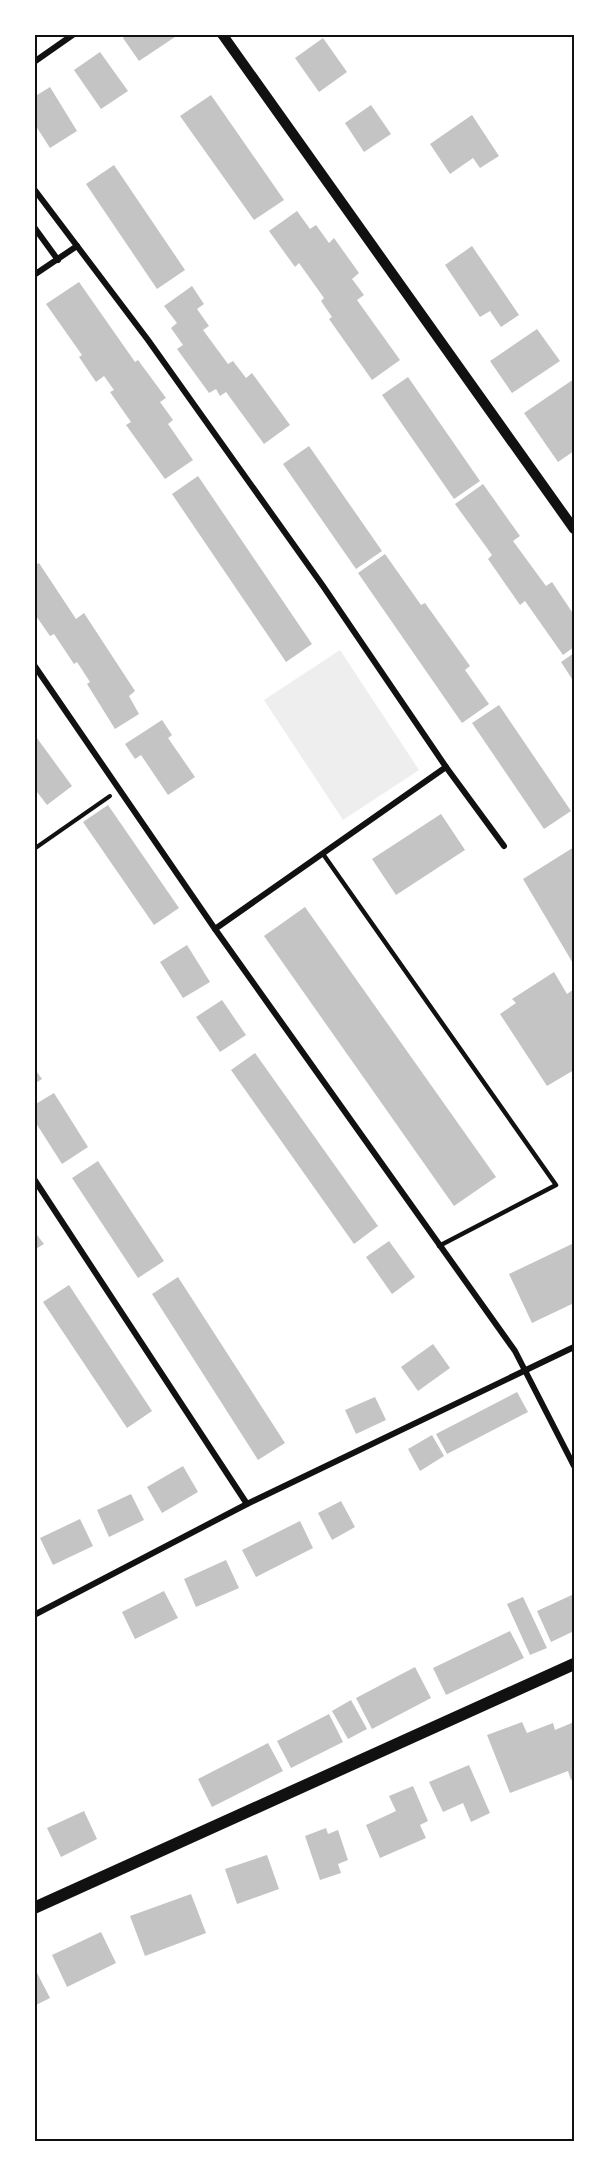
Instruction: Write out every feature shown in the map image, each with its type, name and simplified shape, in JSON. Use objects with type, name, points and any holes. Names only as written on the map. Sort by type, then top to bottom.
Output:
[{"type":"main road","points":[[34,1908],[574,1664]]},
{"type":"street","points":[[34,62],[74,34]]},
{"type":"street","points":[[222,34],[574,529]]},
{"type":"street","points":[[34,189],[148,340],[323,586],[446,767],[504,846]]},
{"type":"street","points":[[34,227],[58,260]]},
{"type":"street","points":[[34,275],[77,246]]},
{"type":"street","points":[[34,664],[215,929],[526,1370],[574,1466]]},
{"type":"street","points":[[215,929],[446,767]]},
{"type":"street","points":[[34,1179],[247,1504]]},
{"type":"street","points":[[34,1615],[247,1504],[574,1347]]},
{"type":"lane","points":[[323,854],[556,1185],[440,1246]]},
{"type":"path","points":[[34,849],[120,789]]},
{"type":"shaded area","points":[[340,650],[419,770],[343,820],[264,700]]},
{"type":"building","points":[[128,34],[174,34],[175,37],[139,61],[123,38]]},
{"type":"building","points":[[323,38],[347,72],[319,92],[295,58]]},
{"type":"building","points":[[100,52],[128,91],[101,109],[74,70]]},
{"type":"building","points":[[50,87],[77,131],[50,148],[34,123],[34,97]]},
{"type":"building","points":[[211,95],[284,200],[254,220],[180,116]]},
{"type":"building","points":[[371,105],[391,134],[364,152],[345,123]]},
{"type":"building","points":[[472,115],[499,156],[480,168],[473,158],[450,174],[430,144]]},
{"type":"building","points":[[114,165],[185,270],[157,289],[86,184]]},
{"type":"building","points":[[297,211],[310,229],[316,225],[329,243],[334,238],[359,273],[352,279],[364,295],[357,300],[400,360],[372,380],[329,319],[332,317],[321,301],[324,298],[299,263],[295,267],[269,231]]},
{"type":"building","points":[[472,246],[519,315],[501,327],[490,311],[480,317],[445,265]]},
{"type":"building","points":[[79,282],[135,362],[138,360],[166,398],[160,402],[173,420],[168,424],[193,460],[165,479],[126,425],[131,422],[110,392],[114,390],[104,376],[96,382],[79,357],[82,355],[46,304]]},
{"type":"building","points":[[192,286],[204,304],[197,309],[209,326],[203,330],[228,364],[233,361],[246,378],[252,373],[290,425],[264,444],[226,392],[220,396],[216,389],[209,393],[177,349],[183,345],[171,328],[177,323],[164,306]]},
{"type":"building","points":[[537,329],[560,361],[512,393],[490,361]]},
{"type":"building","points":[[408,377],[480,481],[454,499],[382,395]]},
{"type":"building","points":[[574,379],[574,451],[558,462],[524,413]]},
{"type":"building","points":[[309,446],[382,551],[356,569],[283,464]]},
{"type":"building","points":[[198,476],[312,644],[286,662],[172,494]]},
{"type":"building","points":[[483,484],[520,536],[513,541],[546,586],[552,582],[574,615],[574,647],[563,655],[525,601],[520,605],[488,559],[492,555],[455,504]]},
{"type":"building","points":[[385,554],[421,605],[425,603],[470,666],[465,670],[489,704],[462,723],[358,573]]},
{"type":"building","points":[[39,563],[76,619],[84,613],[135,691],[129,696],[139,714],[115,729],[87,684],[90,682],[77,662],[74,664],[54,634],[50,636],[34,613],[34,566]]},
{"type":"building","points":[[574,653],[574,682],[561,662]]},
{"type":"building","points":[[499,705],[571,811],[544,829],[472,723]]},
{"type":"building","points":[[162,720],[172,735],[168,738],[195,777],[168,795],[141,755],[135,759],[125,744]]},
{"type":"building","points":[[34,734],[72,786],[47,805],[34,788]]},
{"type":"building","points":[[108,805],[179,908],[154,925],[83,822]]},
{"type":"building","points":[[441,814],[465,850],[396,895],[372,859]]},
{"type":"building","points":[[574,847],[574,965],[523,879]]},
{"type":"building","points":[[305,907],[496,1177],[454,1206],[264,936]]},
{"type":"building","points":[[187,945],[210,982],[183,998],[160,962]]},
{"type":"building","points":[[554,972],[567,994],[574,989],[574,1070],[547,1086],[500,1014],[516,1003],[512,999]]},
{"type":"building","points":[[222,1000],[246,1035],[220,1052],[196,1017]]},
{"type":"building","points":[[255,1053],[378,1226],[354,1244],[231,1070]]},
{"type":"building","points":[[34,1068],[42,1079],[34,1084]]},
{"type":"building","points":[[54,1093],[88,1147],[62,1164],[34,1120],[34,1105]]},
{"type":"building","points":[[98,1161],[164,1261],[138,1278],[72,1178]]},
{"type":"building","points":[[34,1231],[44,1244],[34,1250]]},
{"type":"building","points":[[389,1241],[415,1277],[392,1294],[366,1257]]},
{"type":"building","points":[[574,1243],[574,1303],[532,1323],[509,1274]]},
{"type":"building","points":[[178,1277],[285,1443],[258,1460],[152,1294]]},
{"type":"building","points":[[69,1285],[152,1411],[127,1428],[43,1302]]},
{"type":"building","points":[[433,1344],[450,1368],[418,1391],[401,1367]]},
{"type":"building","points":[[517,1392],[528,1412],[447,1454],[436,1434]]},
{"type":"building","points":[[375,1397],[386,1420],[356,1434],[345,1410]]},
{"type":"building","points":[[432,1435],[444,1456],[420,1471],[408,1449]]},
{"type":"building","points":[[183,1466],[198,1492],[162,1513],[147,1487]]},
{"type":"building","points":[[131,1494],[144,1520],[109,1537],[97,1510]]},
{"type":"building","points":[[341,1501],[355,1527],[332,1540],[318,1513]]},
{"type":"building","points":[[80,1519],[93,1546],[53,1565],[40,1538]]},
{"type":"building","points":[[300,1521],[313,1548],[256,1577],[242,1550]]},
{"type":"building","points":[[226,1560],[239,1588],[196,1607],[184,1579]]},
{"type":"building","points":[[164,1591],[178,1618],[135,1639],[122,1612]]},
{"type":"building","points":[[574,1594],[574,1631],[551,1642],[537,1611]]},
{"type":"building","points":[[523,1597],[547,1648],[530,1655],[507,1604]]},
{"type":"building","points":[[510,1631],[524,1658],[446,1695],[433,1668]]},
{"type":"building","points":[[415,1667],[431,1698],[372,1729],[356,1698]]},
{"type":"building","points":[[351,1700],[367,1729],[348,1739],[332,1711]]},
{"type":"building","points":[[329,1714],[343,1742],[291,1768],[277,1741]]},
{"type":"building","points":[[522,1722],[527,1733],[553,1723],[555,1730],[574,1722],[574,1778],[571,1780],[568,1771],[510,1793],[487,1735]]},
{"type":"building","points":[[268,1743],[283,1771],[212,1807],[198,1779]]},
{"type":"building","points":[[469,1765],[490,1813],[471,1822],[463,1803],[443,1812],[429,1782]]},
{"type":"building","points":[[413,1786],[428,1821],[420,1825],[426,1838],[380,1858],[366,1825],[396,1811],[389,1796]]},
{"type":"building","points":[[84,1811],[97,1839],[61,1857],[47,1828]]},
{"type":"building","points":[[326,1828],[328,1834],[338,1830],[348,1860],[338,1864],[341,1873],[320,1880],[305,1836]]},
{"type":"building","points":[[267,1855],[279,1889],[237,1904],[225,1869]]},
{"type":"building","points":[[191,1894],[206,1933],[145,1956],[130,1916]]},
{"type":"building","points":[[101,1932],[116,1963],[67,1987],[52,1955]]},
{"type":"building","points":[[34,1967],[50,1998],[34,2006]]}]
